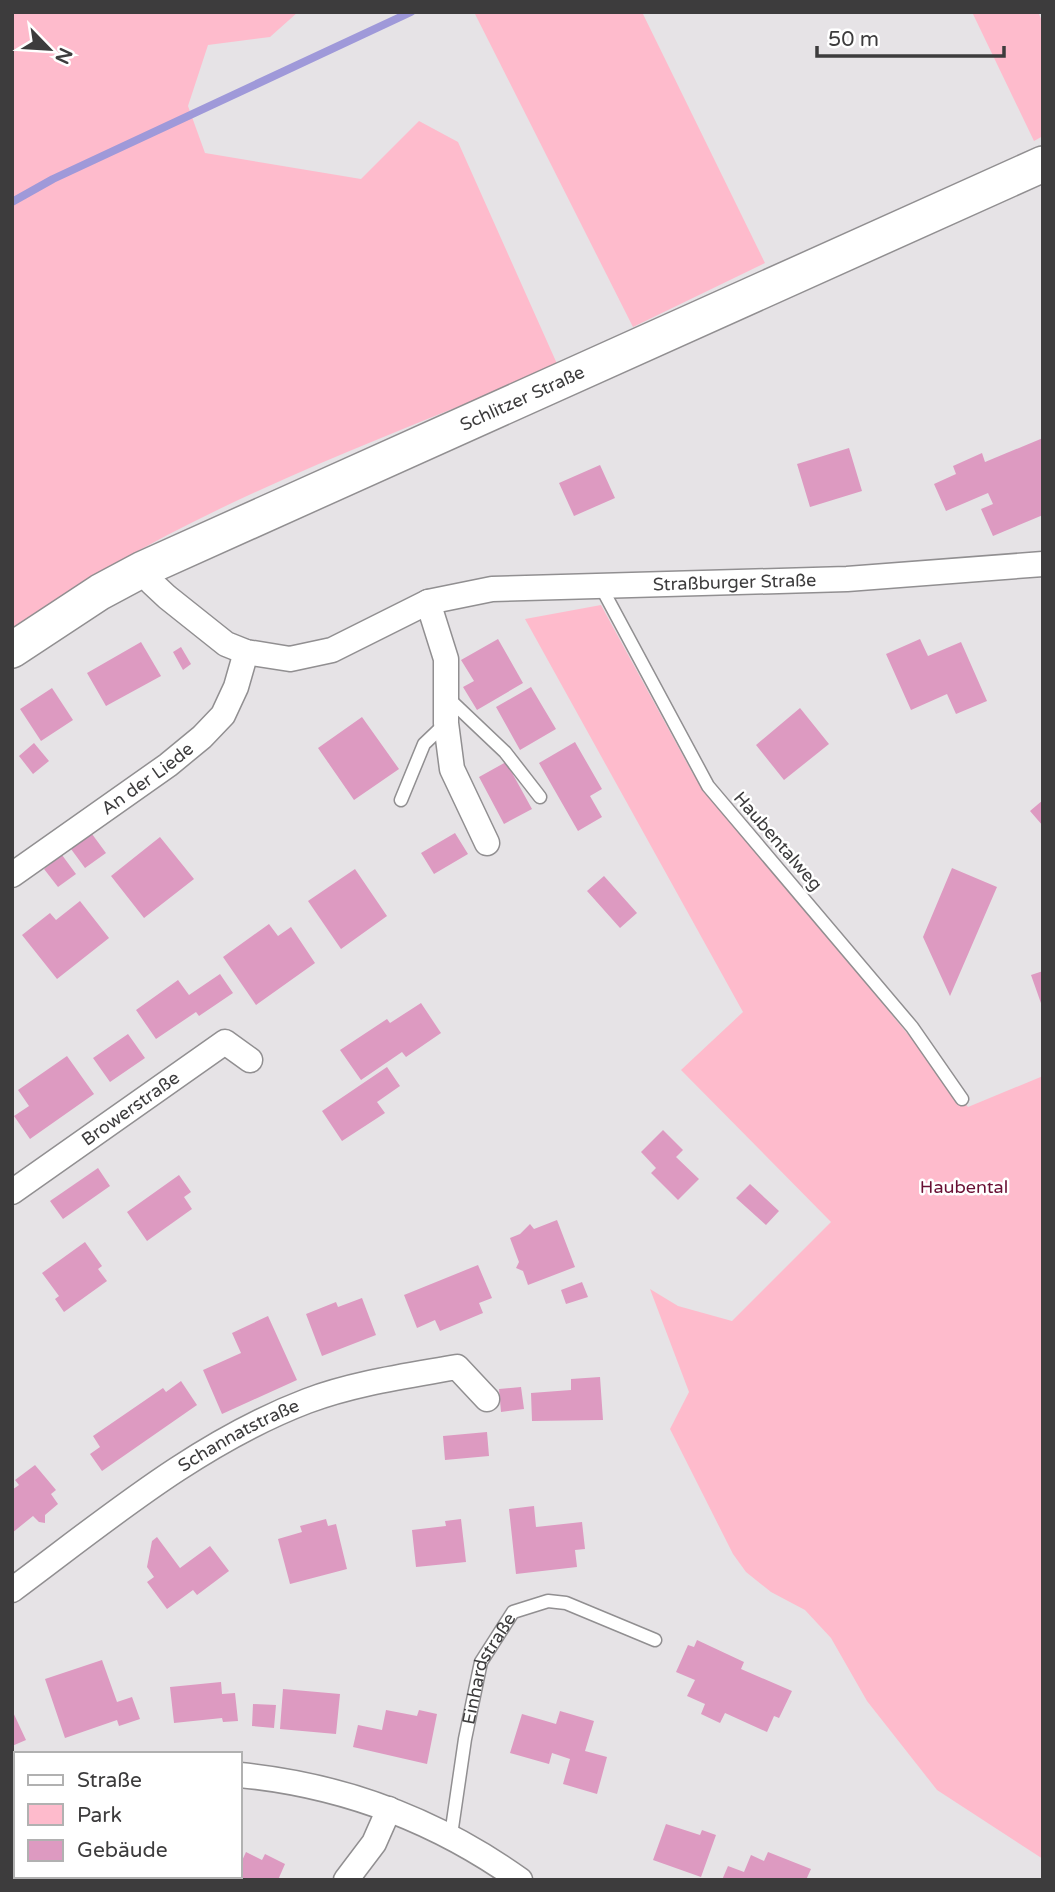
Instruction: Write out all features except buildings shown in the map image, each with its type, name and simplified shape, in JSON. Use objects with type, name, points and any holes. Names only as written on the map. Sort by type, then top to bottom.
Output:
[{"type":"main road","name":"Schlitzer Straße","points":[[12,650],[90,599],[143,569],[1043,164]]},
{"type":"street","name":"Straßburger Straße","points":[[143,569],[152,583],[191,618],[226,644],[246,652],[290,659],[332,650],[429,602],[492,589],[846,579],[1043,564]]},
{"type":"street","points":[[429,602],[446,659],[446,723],[452,769],[487,843]]},
{"type":"street","name":"An der Liede","points":[[12,875],[169,765],[201,737],[223,715],[246,652]]},
{"type":"street","name":"Browerstraße","points":[[12,1192],[225,1042],[250,1060]]},
{"type":"street","name":"Schannatstraße","points":[[12,1590],[190,1461],[241,1430],[306,1401],[341,1390],[457,1367],[487,1399]]},
{"type":"street","points":[[242,1775],[340,1793],[389,1809],[451,1835],[520,1880]]},
{"type":"street","points":[[346,1880],[374,1843],[389,1809]]},
{"type":"lane","name":"Haubentalweg","points":[[600,585],[708,786],[912,1027],[962,1099]]},
{"type":"lane","points":[[446,697],[505,752],[540,797]]},
{"type":"lane","points":[[401,800],[424,744],[446,723]]},
{"type":"lane","name":"Einhardstraße","points":[[451,1835],[465,1739],[481,1662],[513,1612],[548,1601],[566,1603],[655,1640]]},
{"type":"green space","points":[[12,12],[298,12],[270,37],[208,45],[188,106],[205,153],[361,179],[419,121],[458,142],[558,366],[347,452],[208,515],[75,588],[12,631]]},
{"type":"green space","points":[[474,12],[642,12],[765,263],[633,327]]},
{"type":"green space","points":[[972,12],[1038,12],[1043,23],[1043,136],[1034,141]]},
{"type":"green space","name":"Haubental","points":[[601,605],[693,774],[968,1107],[1043,1076],[1043,1859],[937,1790],[867,1701],[831,1638],[805,1610],[771,1592],[746,1572],[733,1554],[670,1429],[689,1392],[650,1289],[678,1306],[732,1321],[831,1222],[681,1070],[743,1012],[525,619]]},
{"type":"waterway","points":[[12,202],[53,179],[411,12]]}]
